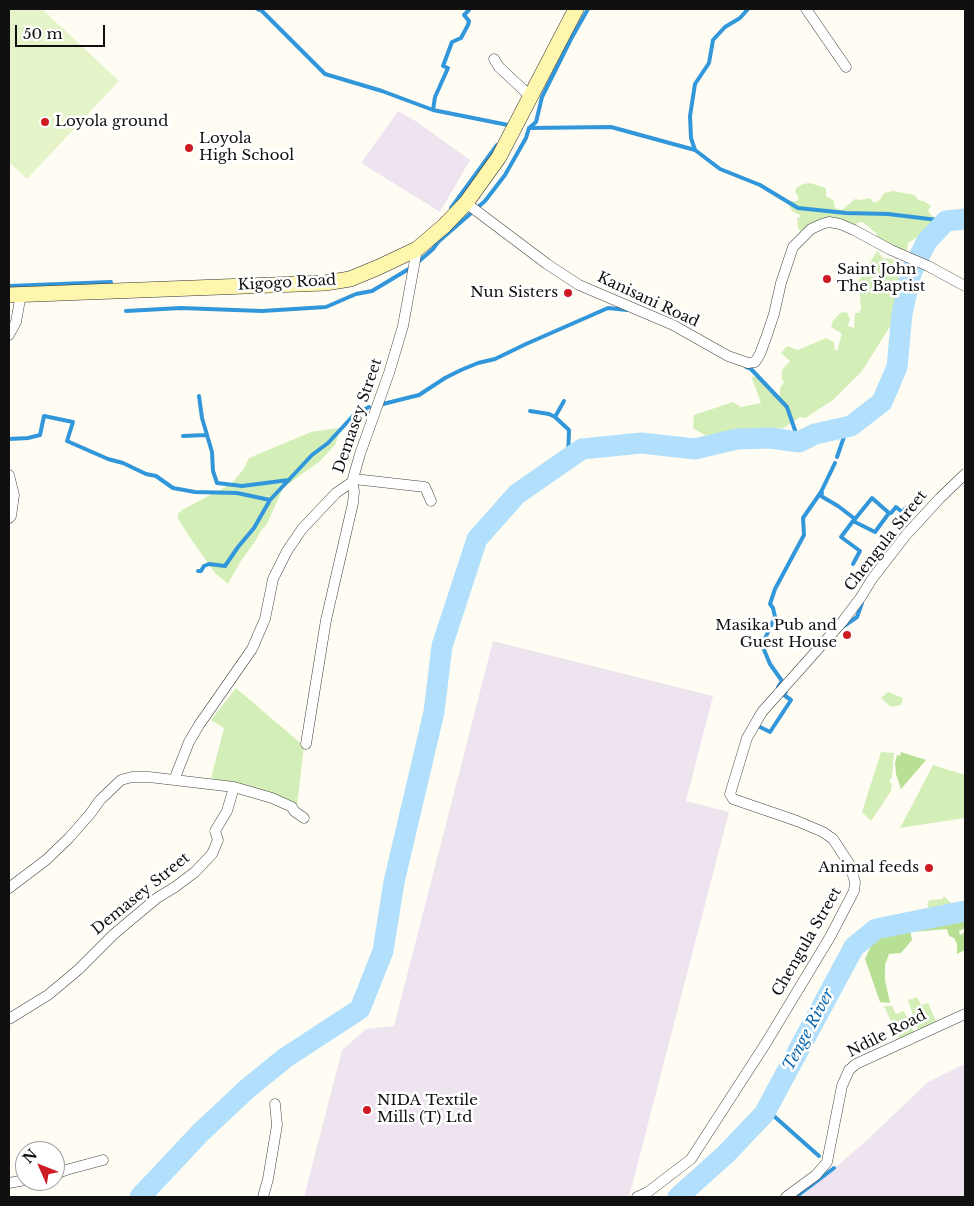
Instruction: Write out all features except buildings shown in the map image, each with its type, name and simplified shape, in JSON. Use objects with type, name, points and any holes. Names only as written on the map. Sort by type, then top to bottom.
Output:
[{"type":"main road","name":"Kigogo Road","points":[[15,294],[325,283],[350,279],[417,249],[444,226],[466,203],[499,157],[576,9]]},
{"type":"street","points":[[806,9],[846,67]]},
{"type":"street","points":[[494,59],[499,67],[530,96]]},
{"type":"street","name":"Kanisani Road","points":[[466,203],[547,264],[579,285],[673,325],[728,356],[748,363],[755,362],[768,335],[781,283],[793,247],[811,229],[822,224],[830,222],[840,224],[965,286]]},
{"type":"street","name":"Demasey Street","points":[[174,780],[189,742],[199,725],[252,649],[265,619],[273,579],[287,551],[302,529],[336,493],[353,480],[403,326],[417,249]]},
{"type":"street","points":[[9,335],[16,322],[15,294]]},
{"type":"street","name":"Chengula Street","points":[[637,1197],[648,1192],[691,1159],[766,1043],[830,937],[854,892],[855,882],[850,865],[833,839],[823,832],[797,821],[733,799],[730,794],[747,738],[762,712],[843,621],[872,578],[906,535],[931,506],[965,474]]},
{"type":"street","points":[[9,475],[14,495],[10,517]]},
{"type":"street","points":[[306,744],[316,692],[326,620],[353,502],[353,480],[426,487],[430,501]]},
{"type":"street","points":[[9,888],[46,860],[69,838],[100,800],[121,780],[132,777],[149,777],[234,787],[272,798],[292,807],[294,812],[304,818]]},
{"type":"street","name":"Demasey Street","points":[[9,1020],[48,995],[78,970],[114,934],[157,898],[195,872],[212,854],[218,840],[216,831],[227,810],[234,787]]},
{"type":"street","name":"Ndile Road","points":[[786,1197],[816,1175],[827,1162],[842,1086],[849,1070],[856,1064],[965,1014]]},
{"type":"street","points":[[263,1197],[277,1125],[275,1104]]},
{"type":"street","points":[[65,1171],[103,1160]]},
{"type":"shaded area","points":[[398,111],[414,120],[470,160],[440,212],[361,163]]},
{"type":"shaded area","points":[[493,641],[713,696],[686,801],[729,812],[629,1197],[304,1197],[342,1050],[366,1029],[394,1026]]},
{"type":"shaded area","points":[[965,1064],[965,1197],[801,1197],[866,1141],[928,1082]]},
{"type":"green space","name":"Loyola ground","points":[[9,9],[42,9],[119,81],[27,179],[9,162]]},
{"type":"green space","points":[[810,183],[826,188],[826,196],[834,201],[835,208],[842,210],[855,199],[870,198],[874,203],[880,200],[884,193],[893,191],[915,195],[918,200],[924,201],[931,206],[928,211],[937,218],[937,225],[908,243],[907,250],[904,251],[877,241],[877,234],[863,222],[857,223],[854,231],[831,225],[815,230],[806,229],[800,231],[797,218],[800,215],[792,211],[789,205],[792,201],[797,201],[799,198],[795,192],[796,188]]},
{"type":"green space","points":[[877,251],[884,259],[888,258],[901,263],[901,292],[896,308],[898,314],[862,371],[833,400],[805,418],[800,417],[782,429],[781,427],[776,432],[706,436],[693,428],[694,415],[733,402],[741,407],[761,403],[751,376],[759,378],[775,396],[780,395],[780,388],[784,382],[782,370],[790,361],[781,353],[787,346],[798,350],[826,338],[834,342],[835,350],[837,351],[842,334],[831,327],[833,321],[840,313],[847,312],[850,319],[848,326],[854,328],[855,313],[859,313],[861,309],[860,295],[855,287]]},
{"type":"green space","points":[[344,427],[340,431],[335,445],[320,461],[283,488],[267,524],[241,561],[228,584],[215,573],[178,519],[178,514],[182,510],[231,484],[243,470],[249,458],[311,432]]},
{"type":"green space","points":[[236,688],[304,746],[297,806],[211,778],[224,728],[211,720]]},
{"type":"green space","points":[[888,692],[903,698],[901,705],[891,707],[881,698]]},
{"type":"green space","points":[[881,752],[894,753],[892,777],[889,781],[892,784],[891,791],[871,821],[862,812]]},
{"type":"green space","points":[[901,752],[926,760],[901,789],[895,763],[897,755],[900,756]]},
{"type":"green space","points":[[933,765],[965,775],[965,818],[900,828]]},
{"type":"green space","points":[[944,896],[953,905],[930,911],[927,904],[930,900],[942,899]]},
{"type":"green space","points":[[962,916],[965,919],[965,928],[959,931],[960,935],[965,932],[965,950],[957,954],[957,944],[954,938],[949,936],[947,929],[914,932],[920,931],[923,926],[946,922],[946,919]]},
{"type":"green space","points":[[910,929],[912,940],[901,953],[889,954],[885,965],[885,980],[890,1003],[880,1002],[865,959],[876,935],[880,932]]},
{"type":"green space","points":[[917,997],[921,1005],[928,1003],[937,1023],[918,1030],[908,1000]]},
{"type":"green space","points":[[884,1006],[892,1006],[896,1014],[904,1011],[914,1032],[899,1038]]},
{"type":"waterway","points":[[257,9],[262,11],[325,74],[382,91],[433,110],[508,125]]},
{"type":"waterway","points":[[433,110],[435,97],[448,68],[443,66],[452,42],[461,38],[468,25],[469,21],[464,15],[469,10],[467,9]]},
{"type":"waterway","points":[[417,263],[485,201],[505,175],[526,138],[529,128],[536,122],[542,97],[588,9]]},
{"type":"waterway","points":[[695,150],[691,138],[690,116],[695,84],[709,63],[713,40],[725,27],[740,18],[748,9]]},
{"type":"waterway","points":[[529,128],[611,127],[695,150],[720,169],[760,185],[798,208],[846,213],[888,214],[946,221]]},
{"type":"waterway","points":[[451,208],[497,145]]},
{"type":"waterway","points":[[140,1197],[201,1132],[247,1089],[285,1058],[360,1009],[383,951],[394,882],[434,712],[442,646],[477,539],[517,494],[582,449],[641,443],[695,449],[737,439],[770,438],[799,442],[815,434],[851,426],[882,402],[897,367],[902,314],[908,286],[912,271],[927,241],[946,221],[965,219]]},
{"type":"waterway","points":[[126,311],[181,308],[262,311],[326,307],[356,294],[372,291],[412,267]]},
{"type":"waterway","points":[[9,286],[111,282]]},
{"type":"waterway","points":[[383,404],[419,395],[461,370],[495,359],[608,308],[627,310]]},
{"type":"waterway","points":[[746,367],[751,369],[787,407],[799,442]]},
{"type":"waterway","points":[[199,396],[202,418],[212,452],[213,471],[217,483],[242,486],[289,480]]},
{"type":"waterway","points":[[555,417],[564,401]]},
{"type":"waterway","points":[[198,571],[201,571],[204,566],[209,564],[225,566],[254,528],[270,500],[312,455],[328,443],[353,416],[369,407]]},
{"type":"waterway","points":[[530,411],[549,414],[569,430],[568,459]]},
{"type":"waterway","points":[[9,439],[40,435],[44,416],[73,422],[67,441],[146,474],[156,476],[173,488],[195,492],[237,493],[270,500]]},
{"type":"waterway","points":[[837,457],[846,431],[851,426]]},
{"type":"waterway","points":[[183,436],[206,435]]},
{"type":"waterway","points":[[778,687],[782,681],[770,664],[762,645],[775,617],[770,604],[775,589],[804,535],[803,518],[821,492],[835,463]]},
{"type":"waterway","points":[[822,493],[821,496],[855,519],[872,498],[889,513],[875,532],[853,521],[841,537],[860,551],[853,564]]},
{"type":"waterway","points":[[889,513],[896,507],[902,512],[906,508]]},
{"type":"waterway","points":[[844,626],[857,617],[862,603]]},
{"type":"waterway","points":[[756,725],[770,732],[791,700],[784,695],[786,691]]},
{"type":"waterway","name":"Tenge River","points":[[678,1197],[726,1154],[764,1114],[854,947],[876,929],[965,911]]},
{"type":"waterway","points":[[764,1114],[775,1117],[819,1156]]},
{"type":"waterway","points":[[796,1197],[834,1168]]},
{"type":"place","name":"Loyola ground","points":[[45,122]]},
{"type":"place","name":"Loyola High School","points":[[189,148]]},
{"type":"place","name":"Saint John The Baptist","points":[[827,279]]},
{"type":"place","name":"Nun Sisters","points":[[568,293]]},
{"type":"place","name":"Masika Pub and Guest House","points":[[847,635]]},
{"type":"place","name":"Animal feeds","points":[[929,868]]},
{"type":"place","name":"NIDA Textile Mills (T) Ltd","points":[[367,1110]]}]
